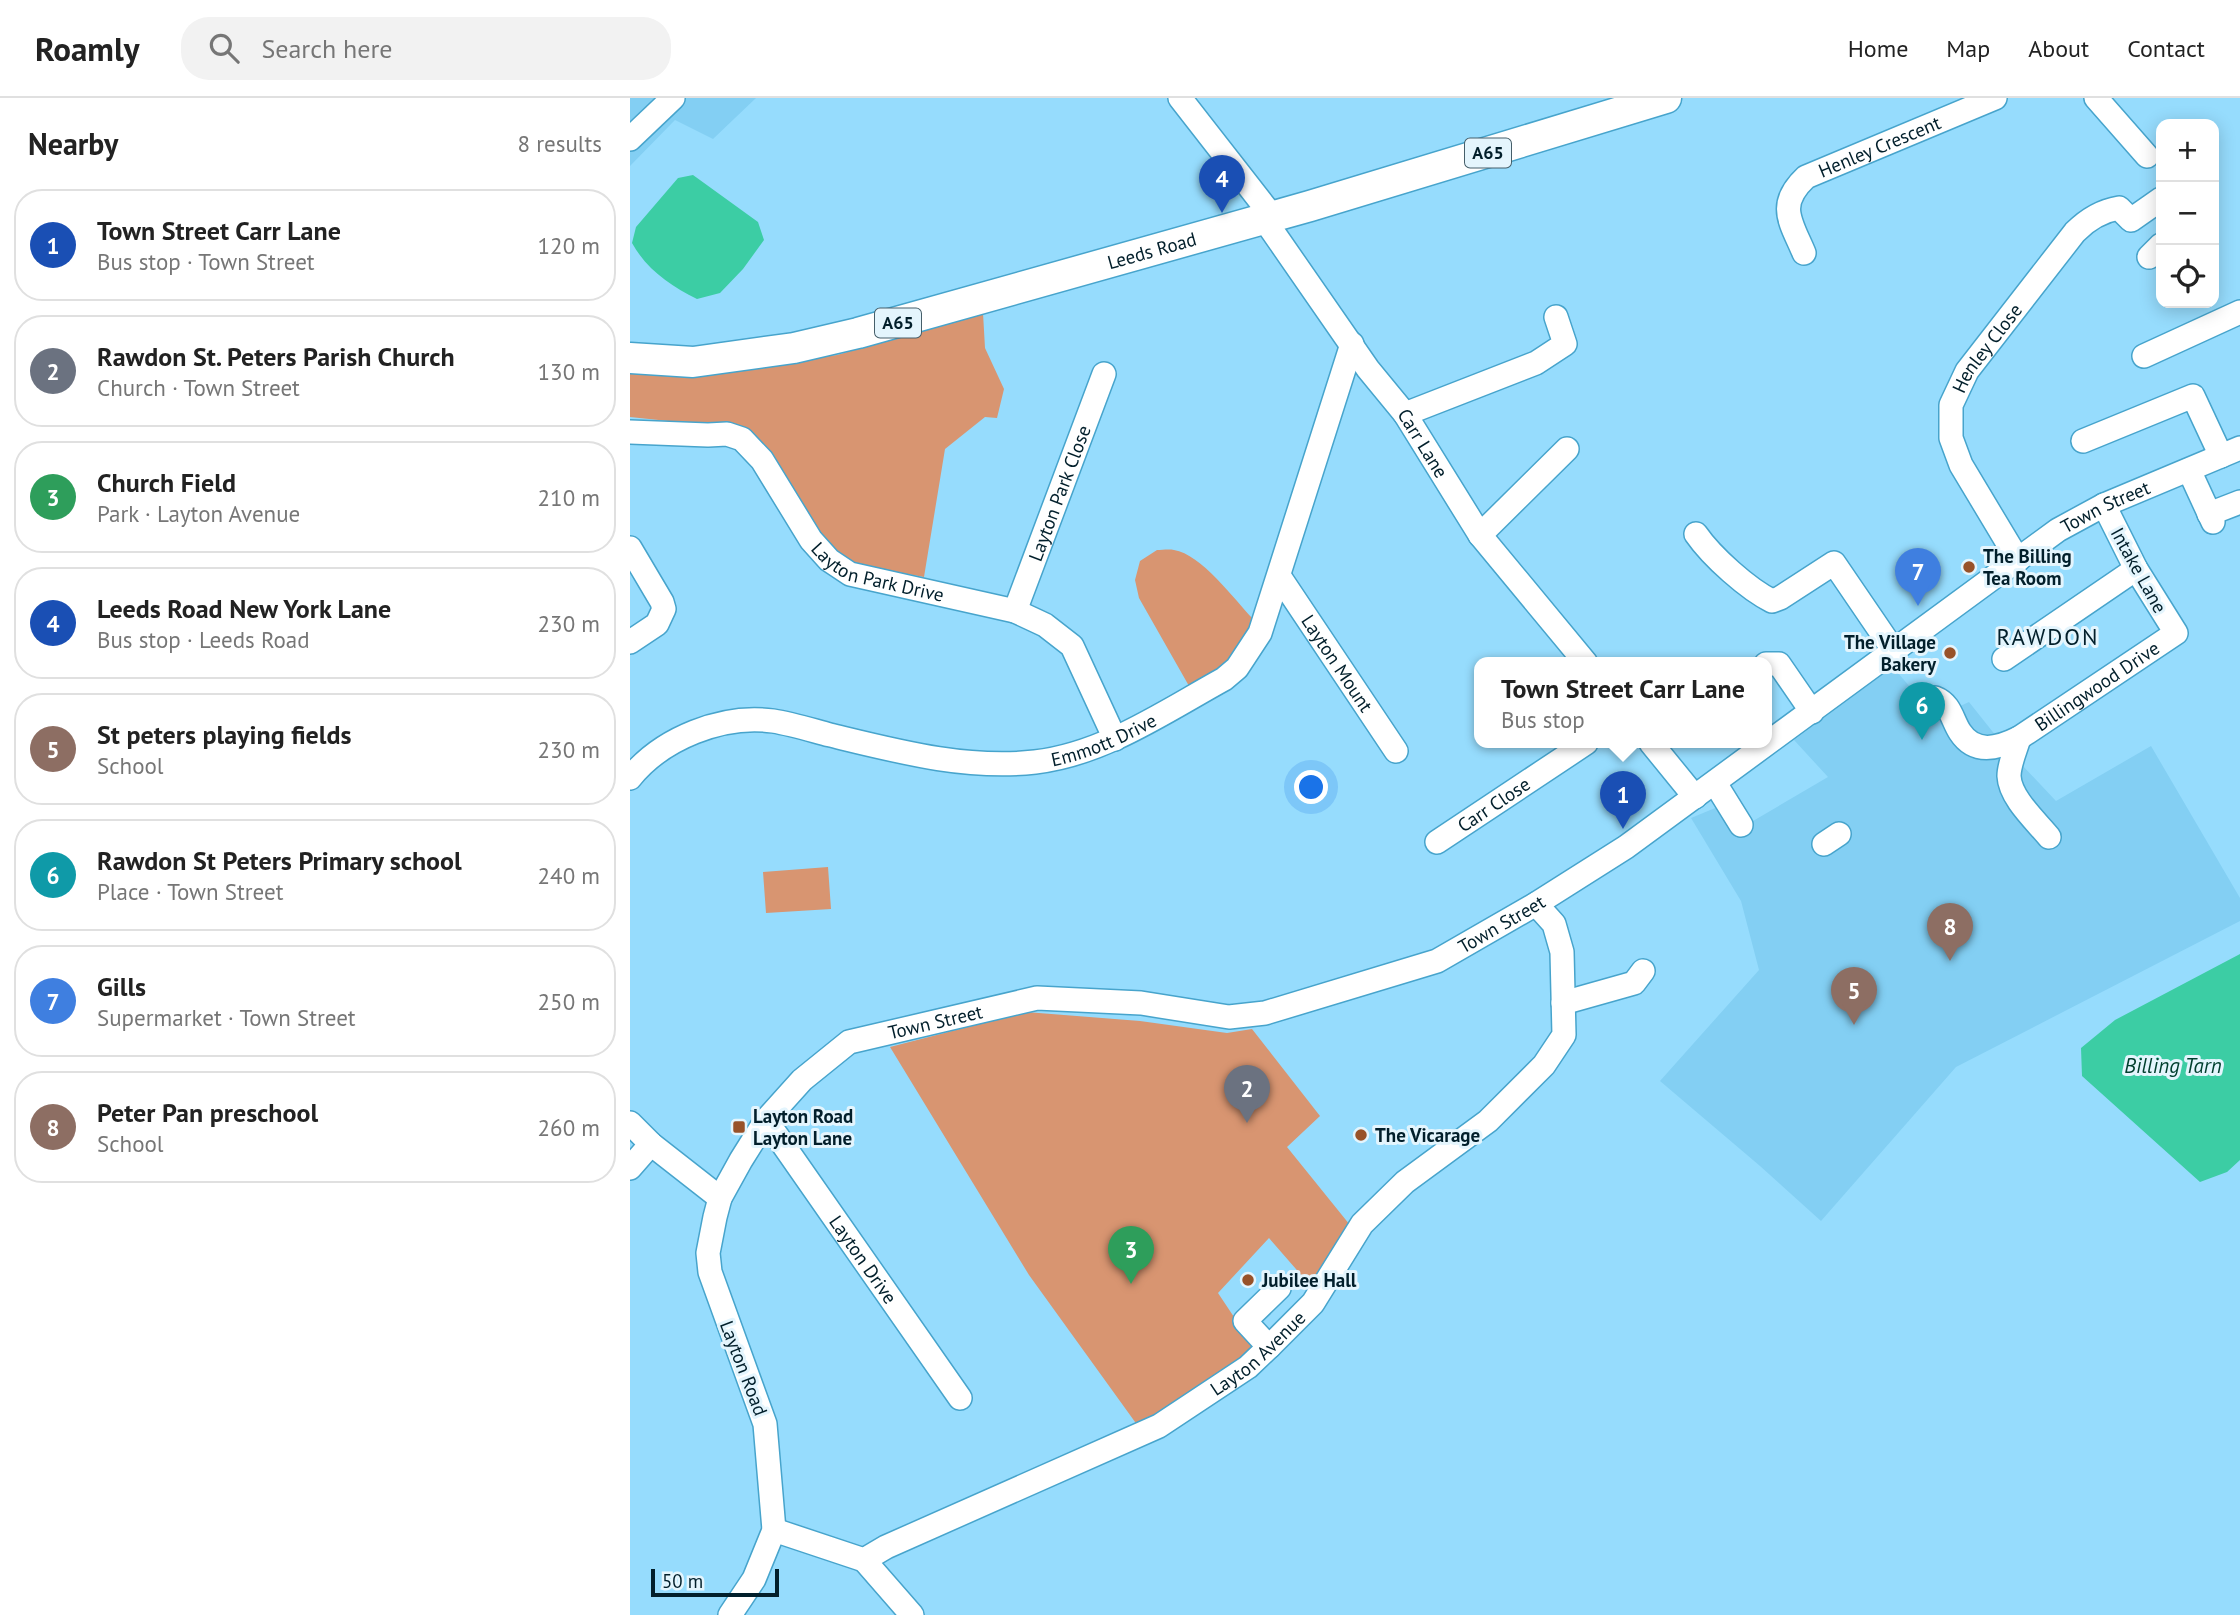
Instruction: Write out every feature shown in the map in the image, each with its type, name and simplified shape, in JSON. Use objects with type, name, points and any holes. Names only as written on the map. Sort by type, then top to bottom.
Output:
[{"type":"main road","name":"Leeds Road","points":[[630,358],[693,362],[794,348],[909,320],[1473,158],[1666,98]]},
{"type":"street","points":[[630,139],[673,98]]},
{"type":"street","name":"Carr Lane","points":[[1180,98],[1268,218],[1368,369],[1405,414],[1480,535],[1581,657]]},
{"type":"street","name":"Henley Crescent","points":[[1804,253],[1787,214],[1791,194],[1806,177],[1995,98]]},
{"type":"street","points":[[2096,98],[2147,156]]},
{"type":"street","name":"Henley Close","points":[[2018,559],[1961,466],[1951,438],[1951,405],[1967,371],[2075,232],[2095,215],[2122,199],[2131,220],[2156,202]]},
{"type":"street","points":[[2144,356],[2240,313]]},
{"type":"street","points":[[1405,414],[1536,363],[1566,344],[1556,317]]},
{"type":"street","name":"Emmott Drive","points":[[630,778],[639,767],[665,747],[716,725],[743,722],[771,721],[931,757],[1003,765],[1037,762],[1074,755],[1115,740],[1224,679],[1237,668],[1261,633],[1352,344]]},
{"type":"street","name":"Layton Park Close","points":[[1015,611],[1104,374]]},
{"type":"street","points":[[2083,441],[2193,396],[2230,452]]},
{"type":"street","name":"Layton Park Drive","points":[[630,432],[727,434],[742,439],[762,460],[811,540],[830,560],[850,574],[1015,611],[1045,625],[1072,646],[1115,740]]},
{"type":"street","points":[[1480,535],[1567,449]]},
{"type":"street","name":"Town Street","points":[[1772,741],[2058,530],[2104,505],[2230,452]]},
{"type":"street","points":[[2189,470],[2211,518],[2240,502]]},
{"type":"street","name":"Intake Lane","points":[[2104,505],[2136,569],[2176,634]]},
{"type":"street","points":[[1696,534],[1704,546],[1751,587],[1772,601],[1834,563],[1894,651]]},
{"type":"street","points":[[630,548],[664,609],[657,624],[630,642]]},
{"type":"street","points":[[2004,659],[2136,569]]},
{"type":"street","name":"Layton Mount","points":[[1279,576],[1395,751]]},
{"type":"street","name":"Billingwood Drive","points":[[1935,698],[1943,702],[1952,713],[1959,731],[1978,746],[1994,748],[2019,738],[2176,634]]},
{"type":"street","points":[[1772,664],[1779,664],[1812,712]]},
{"type":"street","points":[[2019,738],[2010,770],[2011,782],[2019,799],[2049,837]]},
{"type":"street","name":"Carr Close","points":[[1437,842],[1578,748]]},
{"type":"street","points":[[1658,748],[1695,797]]},
{"type":"street","name":"Town Street","points":[[720,1198],[766,1119],[802,1080],[849,1042],[1037,998],[1141,1003],[1229,1017],[1265,1013],[1437,961],[1536,904],[1626,847],[1762,748]]},
{"type":"street","points":[[1714,783],[1741,825]]},
{"type":"street","name":"Layton Avenue","points":[[864,1560],[886,1547],[1159,1426],[1248,1367],[1269,1347],[1313,1303],[1362,1224],[1405,1182],[1488,1121],[1544,1065],[1564,1035],[1562,952],[1554,924],[1536,904]]},
{"type":"street","points":[[1563,1003],[1634,983],[1643,971]]},
{"type":"street","name":"Layton Drive","points":[[766,1119],[960,1398]]},
{"type":"street","points":[[630,1123],[650,1144],[720,1198]]},
{"type":"street","points":[[630,1168],[650,1144]]},
{"type":"street","name":"Layton Road","points":[[720,1198],[708,1253],[710,1272],[765,1424],[774,1530],[754,1578],[730,1615]]},
{"type":"street","points":[[1269,1347],[1245,1321],[1279,1288]]},
{"type":"street","points":[[774,1530],[864,1560],[912,1615]]},
{"type":"shaded area","points":[[630,98],[756,98],[713,139],[675,120],[630,166]]},
{"type":"shaded area","points":[[983,313],[985,348],[1004,389],[997,418],[985,417],[945,449],[924,577],[865,565],[846,559],[834,551],[807,521],[744,429],[630,417],[630,368],[742,368],[837,355]]},
{"type":"shaded area","points":[[1157,550],[1174,550],[1195,560],[1216,578],[1253,619],[1228,659],[1211,674],[1189,686],[1139,598],[1135,580],[1140,561]]},
{"type":"shaded area","points":[[1893,667],[1915,693],[1946,695],[1958,707],[1969,702],[2004,746],[2056,801],[2151,746],[2240,898],[2240,921],[1956,1067],[1821,1221],[1660,1081],[1759,970],[1741,901],[1691,818],[1737,799],[1753,821],[1828,777],[1794,740]]},
{"type":"shaded area","points":[[828,867],[831,909],[766,913],[763,872]]},
{"type":"shaded area","points":[[1026,1012],[1140,1021],[1227,1033],[1252,1029],[1320,1116],[1287,1147],[1354,1230],[1309,1284],[1269,1238],[1218,1293],[1260,1356],[1143,1433],[1029,1275],[890,1047]]},
{"type":"water","points":[[693,175],[758,222],[764,240],[743,269],[720,293],[697,299],[660,276],[632,243],[636,227],[678,178]]},
{"type":"water","name":"Billing Tarn","points":[[2240,954],[2240,1160],[2227,1172],[2200,1182],[2082,1076],[2081,1048],[2115,1020]]},
{"type":"place","name":"Leeds Road New York Lane","points":[[1222,213]]},
{"type":"place","name":"The Billing Tea Room","points":[[1969,567]]},
{"type":"place","name":"Gills","points":[[1918,606]]},
{"type":"place","name":"The Village Bakery","points":[[1950,653]]},
{"type":"place","name":"Rawdon St Peters Primary school","points":[[1922,740]]},
{"type":"place","name":"Town Street Carr Lane","points":[[1623,829]]},
{"type":"place","name":"Peter Pan preschool","points":[[1950,961]]},
{"type":"place","name":"St peters playing fields","points":[[1854,1025]]},
{"type":"place","name":"Rawdon St. Peters Parish Church","points":[[1247,1123]]},
{"type":"place","name":"Layton Road Layton Lane","points":[[739,1127]]},
{"type":"place","name":"The Vicarage","points":[[1361,1135]]},
{"type":"place","name":"Jubilee Hall","points":[[1248,1280]]},
{"type":"place","name":"Church Field","points":[[1131,1284]]},
{"type":"district","name":"RAWDON","points":[[2048,637]]}]
